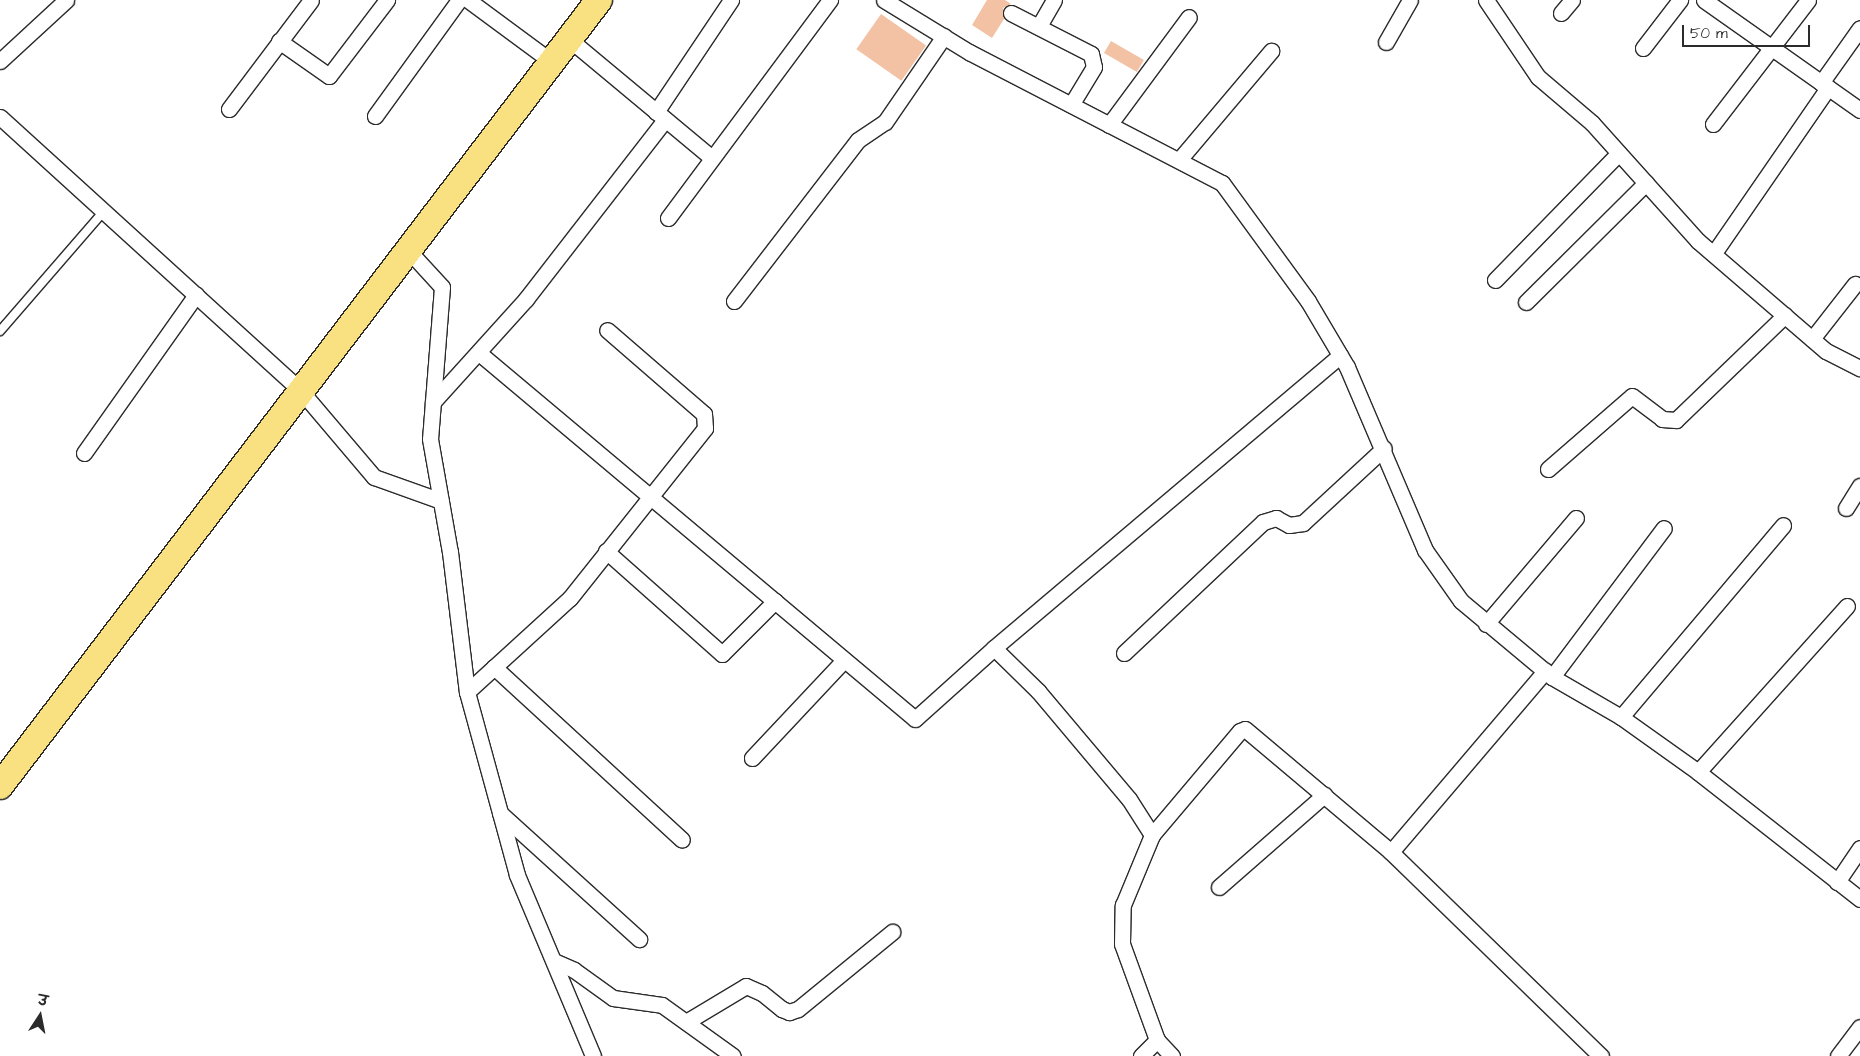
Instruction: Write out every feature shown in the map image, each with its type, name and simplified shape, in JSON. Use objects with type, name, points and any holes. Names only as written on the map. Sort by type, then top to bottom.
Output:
[{"type":"highway","points":[[0,786],[599,0]]},
{"type":"street","points":[[0,61],[66,0]]},
{"type":"street","points":[[229,110],[311,0]]},
{"type":"street","points":[[279,42],[329,76],[387,0]]},
{"type":"street","points":[[375,116],[459,0]]},
{"type":"street","points":[[468,0],[552,62]]},
{"type":"street","points":[[433,402],[479,353],[660,116],[731,0]]},
{"type":"street","points":[[668,218],[830,0]]},
{"type":"street","points":[[884,0],[944,36],[1071,105],[1216,180],[1231,193],[1308,301],[1340,356],[1384,448],[1429,558],[1461,601],[1486,624],[1548,674],[1621,717],[1698,772],[1860,899]]},
{"type":"street","points":[[1038,26],[1054,0]]},
{"type":"street","points":[[1386,42],[1410,0]]},
{"type":"street","points":[[1486,0],[1538,77],[1592,123],[1698,241],[1826,352],[1860,368]]},
{"type":"street","points":[[1561,13],[1572,0]]},
{"type":"street","points":[[1643,48],[1680,0]]},
{"type":"street","points":[[1704,0],[1860,110]]},
{"type":"street","points":[[1713,124],[1808,0]]},
{"type":"street","points":[[1011,12],[1092,54],[1095,60],[1071,105]]},
{"type":"street","points":[[1109,125],[1189,17]]},
{"type":"street","points":[[1714,253],[1860,28]]},
{"type":"street","points":[[734,301],[858,140],[886,122],[944,36]]},
{"type":"street","points":[[569,39],[712,158]]},
{"type":"street","points":[[1179,160],[1271,51]]},
{"type":"street","points":[[0,117],[301,391],[374,477],[441,501]]},
{"type":"street","points":[[1495,280],[1619,153]]},
{"type":"street","points":[[1526,302],[1646,184]]},
{"type":"street","points":[[408,250],[442,287],[430,439],[441,501],[467,692],[517,875],[593,1056]]},
{"type":"street","points":[[1812,339],[1855,284]]},
{"type":"street","points":[[84,453],[196,296]]},
{"type":"street","points":[[1548,469],[1632,396],[1662,419],[1676,420],[1785,315]]},
{"type":"street","points":[[467,692],[570,598],[650,494],[705,428],[707,421],[704,414],[607,330]]},
{"type":"street","points":[[479,353],[650,494],[915,719],[994,648],[1340,356]]},
{"type":"street","points":[[1124,653],[1263,522],[1276,518],[1289,525],[1303,523],[1384,448]]},
{"type":"street","points":[[1846,508],[1860,486]]},
{"type":"street","points":[[1486,624],[1576,518]]},
{"type":"street","points":[[1621,717],[1783,524]]},
{"type":"street","points":[[1391,852],[1548,674],[1664,528]]},
{"type":"street","points":[[606,551],[722,654],[775,601]]},
{"type":"street","points":[[1698,772],[1847,606]]},
{"type":"street","points":[[994,648],[1038,691],[1129,799],[1152,835]]},
{"type":"street","points":[[752,758],[844,660]]},
{"type":"street","points":[[494,667],[682,840]]},
{"type":"street","points":[[1172,1056],[1157,1040],[1122,944],[1123,905],[1152,835],[1240,731],[1245,729],[1391,852],[1601,1056]]},
{"type":"street","points":[[1219,888],[1324,795]]},
{"type":"street","points":[[500,813],[639,939]]},
{"type":"street","points":[[1837,882],[1860,848]]},
{"type":"street","points":[[686,1022],[746,986],[762,993],[782,1009],[789,1012],[798,1009],[892,932]]},
{"type":"street","points":[[554,961],[574,970],[614,998],[662,1005],[733,1056]]},
{"type":"street","points":[[1838,1056],[1860,1027]]},
{"type":"street","points":[[1141,1056],[1157,1040]]},
{"type":"lane","points":[[0,331],[104,211]]},
{"type":"building","points":[[987,0],[1005,0],[1011,4],[1003,8],[1004,19],[992,38],[972,25]]},
{"type":"building","points":[[881,14],[926,46],[901,81],[856,49]]},
{"type":"building","points":[[1111,41],[1144,60],[1137,72],[1104,53]]}]
